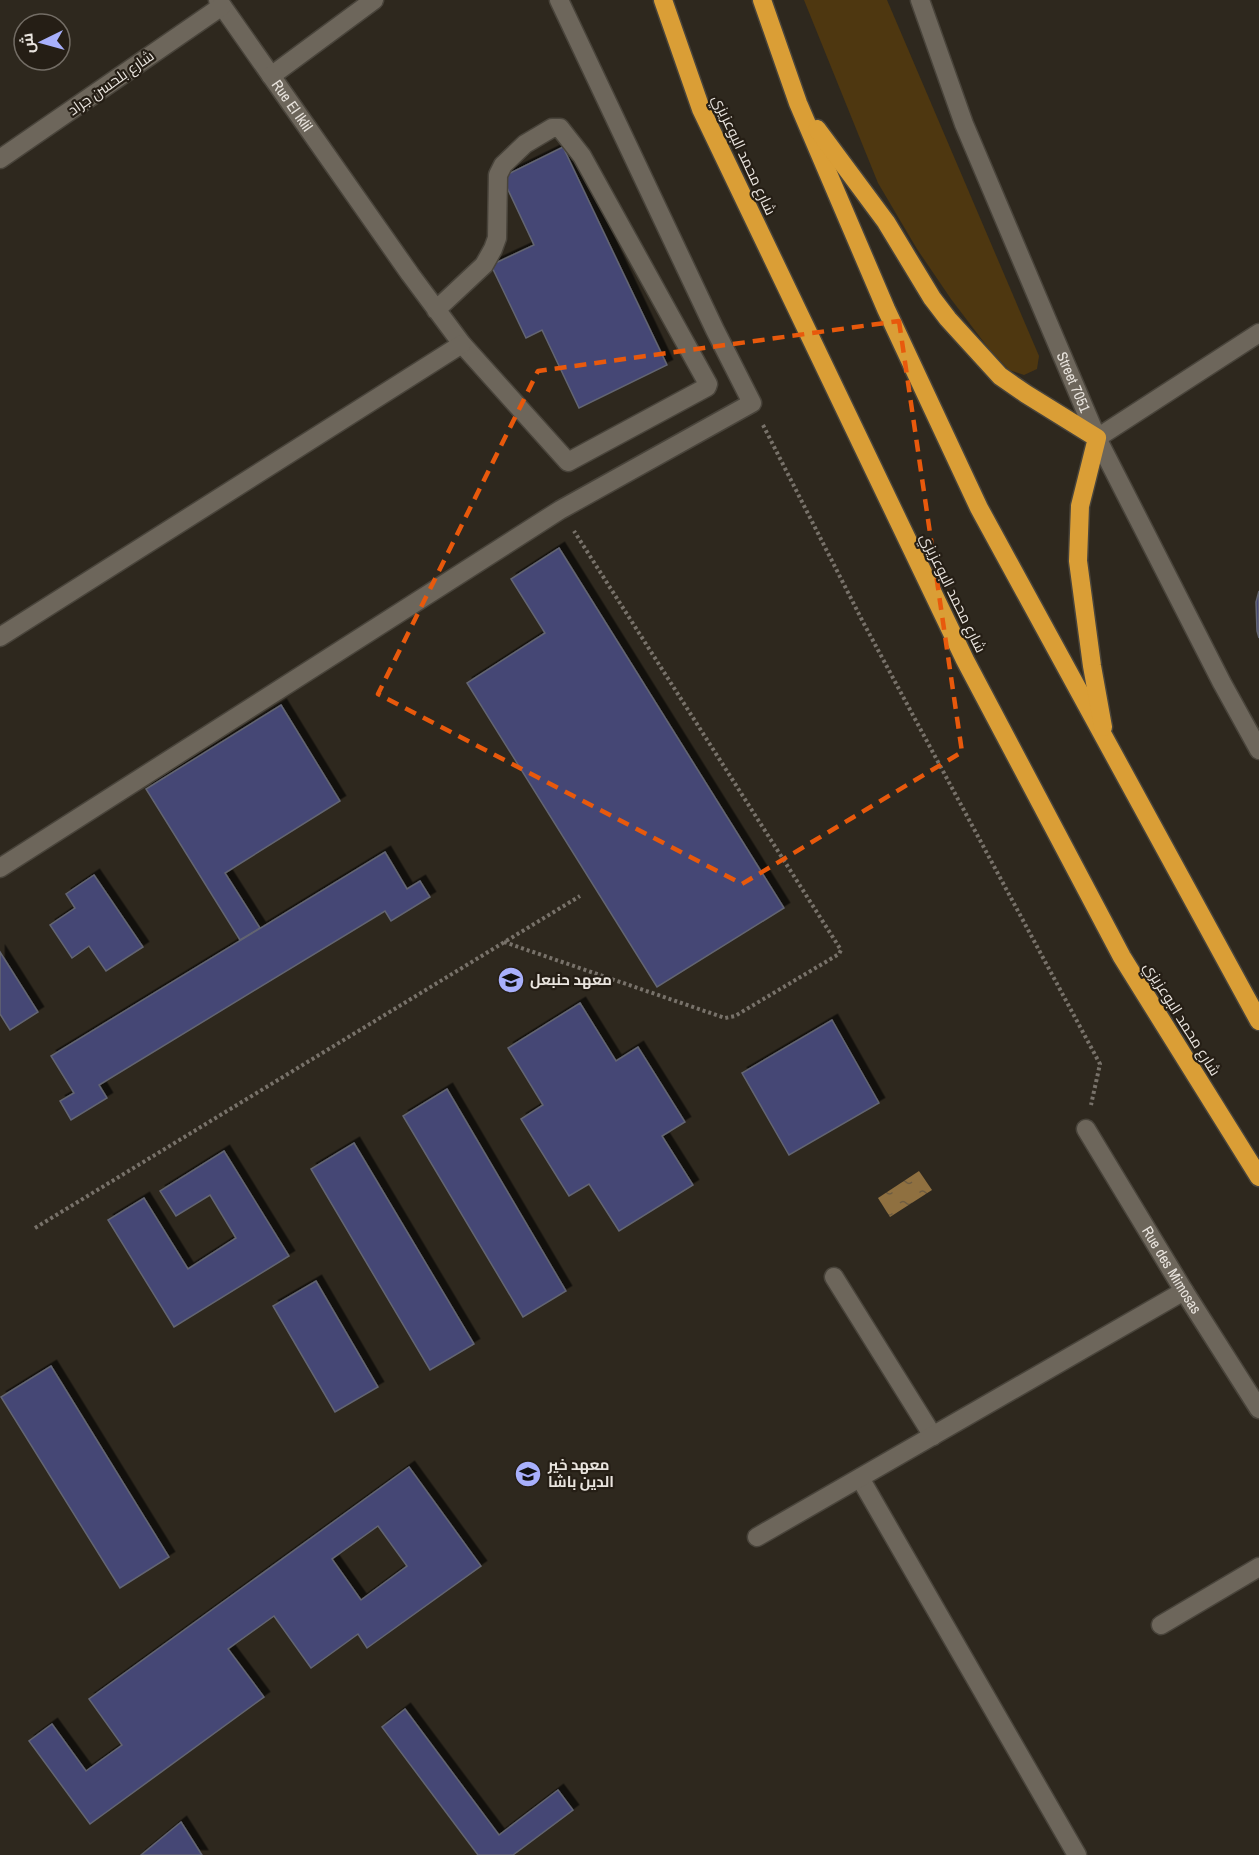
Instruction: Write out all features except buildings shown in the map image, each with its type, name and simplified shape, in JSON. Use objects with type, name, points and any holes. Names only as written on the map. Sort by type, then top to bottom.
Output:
[{"type":"highway","name":"شارع محمد البوعزيزي","points":[[663,0],[701,109],[964,660],[1122,957],[1259,1177]]},
{"type":"highway","points":[[762,0],[798,103],[886,309],[979,508],[1259,1021]]},
{"type":"highway","points":[[798,103],[886,222],[948,320],[1000,376],[1097,438],[1080,506],[1078,561],[1092,666],[1106,743]]},
{"type":"street","points":[[271,76],[374,0]]},
{"type":"street","points":[[0,868],[560,510],[752,403],[715,330],[559,0]]},
{"type":"street","name":"Street 7051","points":[[920,0],[964,124],[1097,438],[1222,683],[1259,750]]},
{"type":"street","name":"Rue El Iklil","points":[[220,3],[436,310],[462,344],[569,463],[707,387],[708,384],[582,156],[561,128],[552,128],[525,144],[503,165],[498,175],[497,238],[493,249],[484,265],[436,310]]},
{"type":"street","name":"شارع بلحسن جراد","points":[[0,159],[220,3]]},
{"type":"street","points":[[1097,438],[1259,333]]},
{"type":"street","points":[[0,637],[462,344]]},
{"type":"street","name":"Rue des Mimosas","points":[[1086,1129],[1259,1409]]},
{"type":"street","points":[[834,1277],[933,1436]]},
{"type":"street","points":[[757,1537],[1184,1291]]},
{"type":"street","points":[[860,1478],[1077,1855]]},
{"type":"street","points":[[1161,1625],[1259,1567]]},
{"type":"path","points":[[752,403],[863,622],[1100,1064],[1086,1129]]},
{"type":"path","points":[[504,942],[725,1018],[735,1016],[839,954],[841,950],[821,915],[560,510]]},
{"type":"path","points":[[35,1228],[580,896]]},
{"type":"highlighted area","points":[[899,321],[962,752],[742,884],[378,694],[538,371]]},
{"type":"shaded area","points":[[804,0],[887,0],[1039,356],[1037,369],[1024,375],[1009,370],[989,349],[917,249],[878,183]]},
{"type":"water","points":[[919,1171],[932,1190],[890,1217],[878,1198]]},
{"type":"place","name":"معهد حنبعل","points":[[511,980]]},
{"type":"place","name":"معهد خير الدين باشا","points":[[528,1474]]}]
